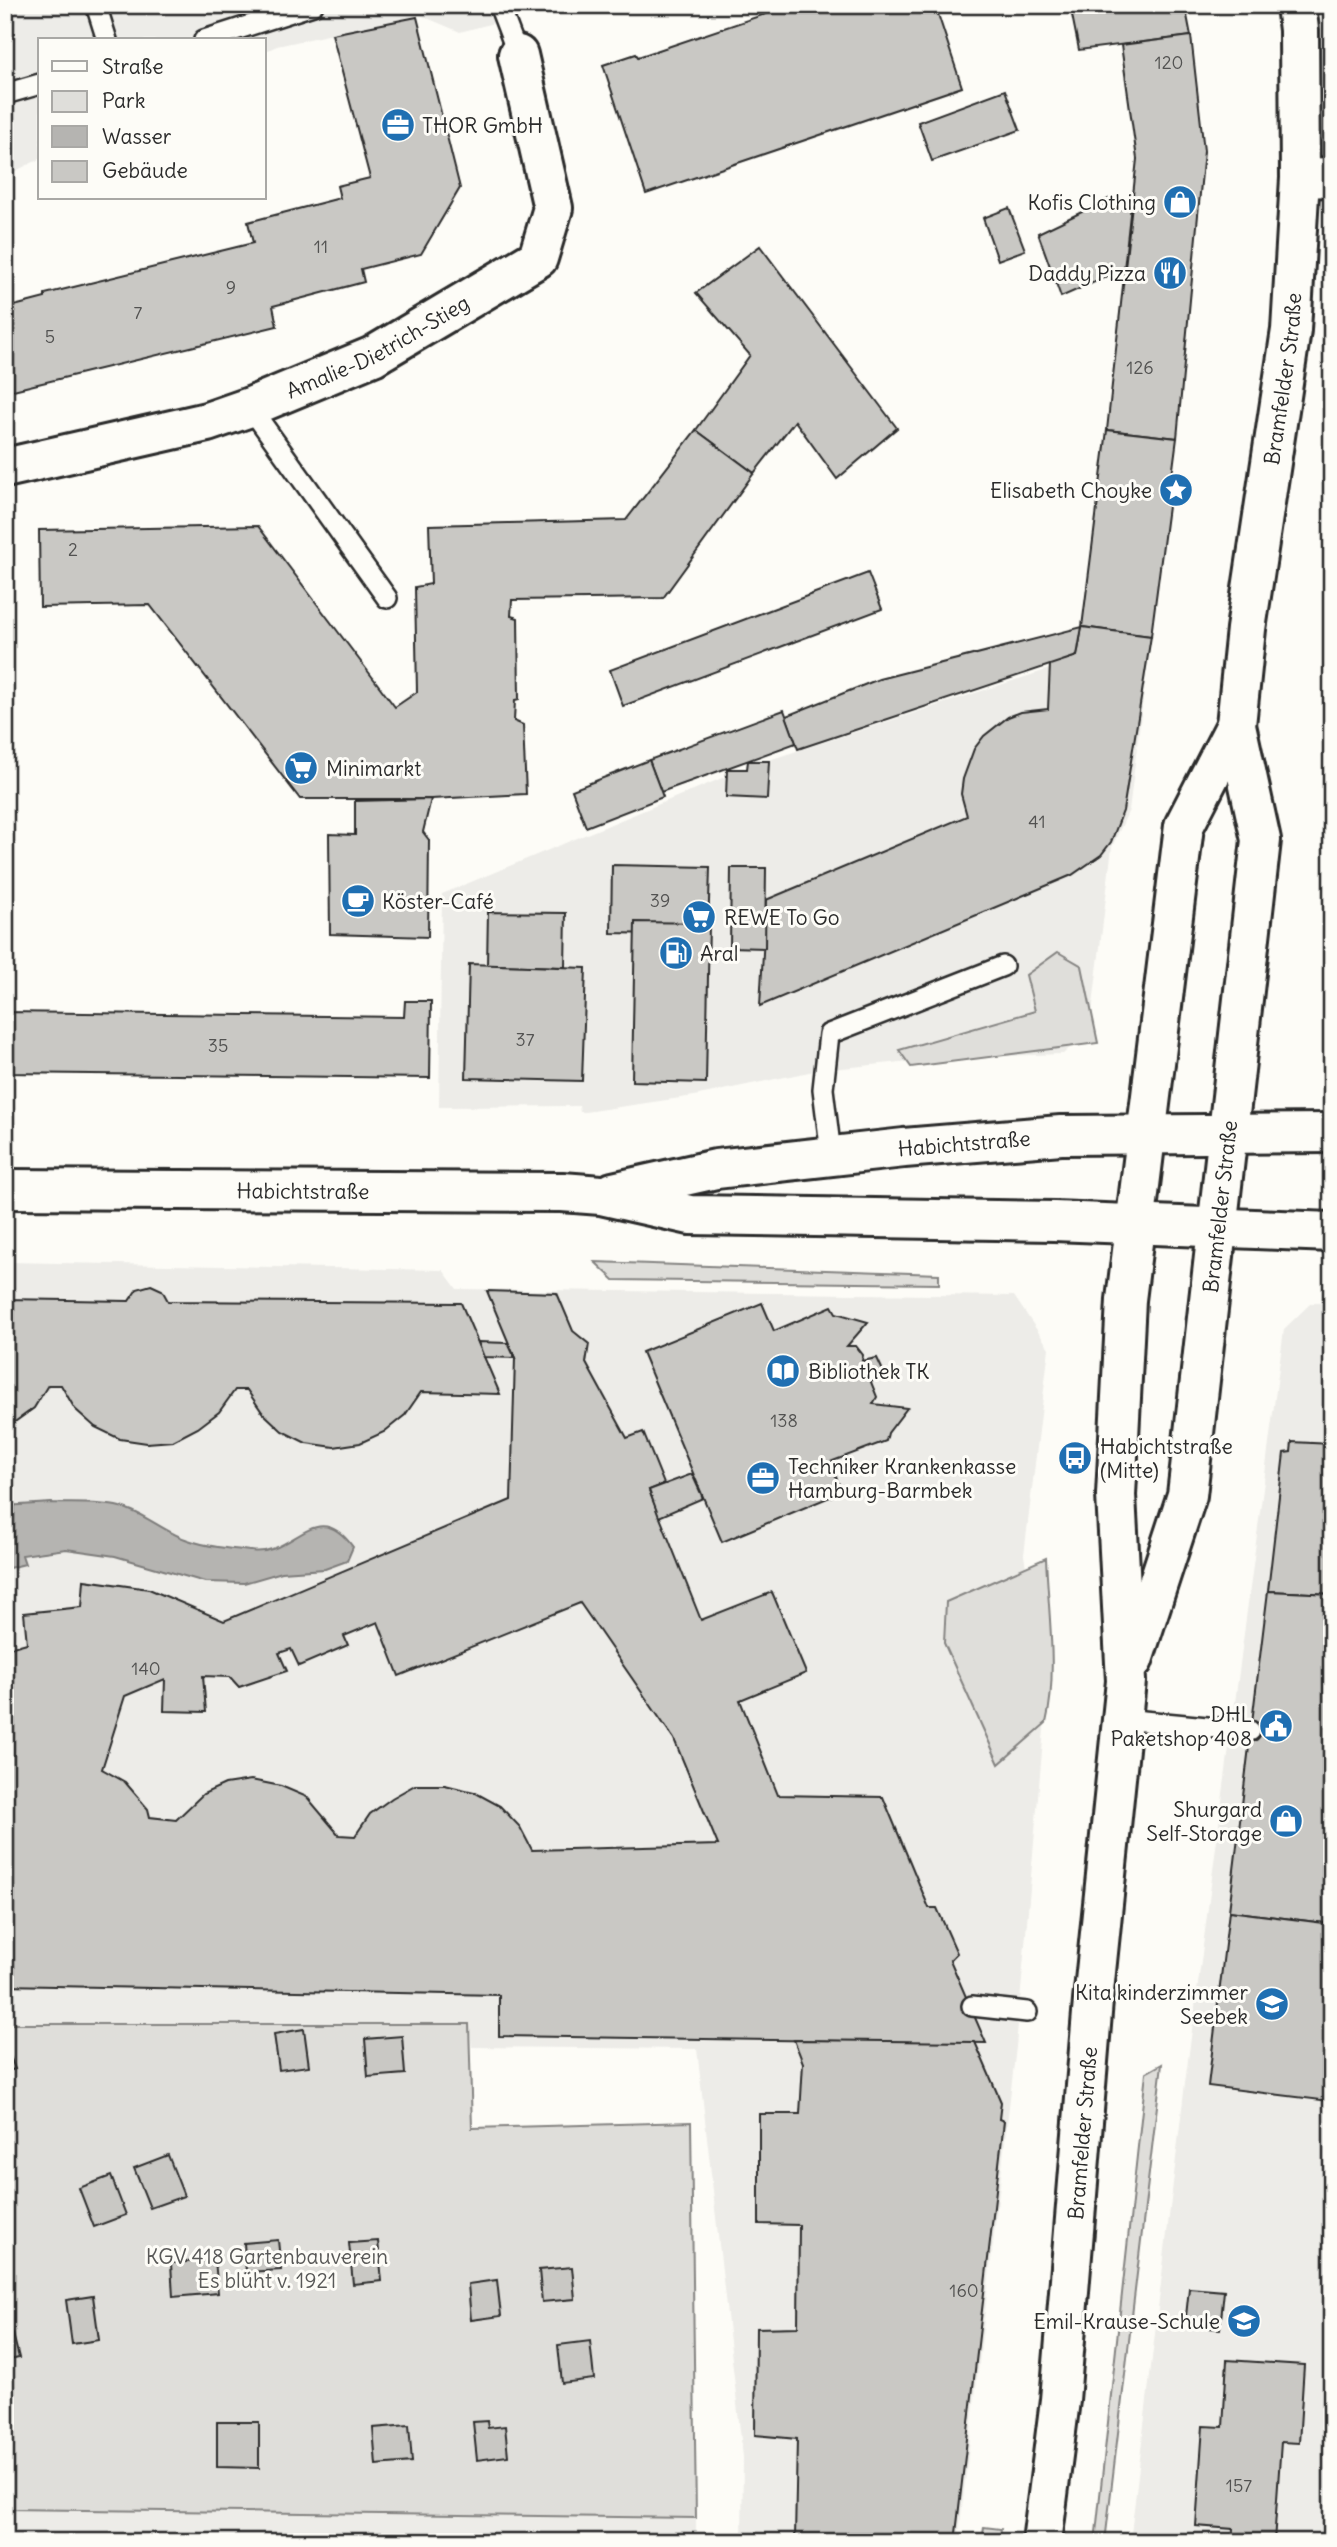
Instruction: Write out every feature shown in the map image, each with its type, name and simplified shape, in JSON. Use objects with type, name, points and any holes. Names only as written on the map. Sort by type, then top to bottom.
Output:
[{"type":"main road","name":"Bramfelder Straße","points":[[1126,1681],[1187,1495],[1261,841],[1236,724],[1246,629],[1316,177],[1291,13]]},
{"type":"main road","name":"Amalie-Dietrich-Stieg","points":[[5,468],[207,422],[250,407],[373,356],[538,258],[553,208],[517,55]]},
{"type":"main road","name":"Bramfelder Straße","points":[[1042,2542],[1060,2400],[1093,2001],[1126,1681],[1116,1495],[1126,1300],[1184,826],[1236,724]]},
{"type":"main road","name":"Habichtstraße","points":[[601,1195],[716,1169],[831,1154],[1060,1135],[1332,1133]]},
{"type":"main road","name":"Habichtstraße","points":[[5,1189],[601,1195],[690,1215],[1135,1223],[1216,1229],[1332,1232]]},
{"type":"lane","points":[[96,5],[106,38]]},
{"type":"lane","points":[[210,38],[313,5]]},
{"type":"lane","points":[[499,5],[517,55]]},
{"type":"lane","points":[[5,94],[38,85]]},
{"type":"lane","points":[[250,407],[387,598]]},
{"type":"lane","points":[[831,1154],[823,1089],[829,1034],[1003,966]]},
{"type":"lane","points":[[1122,1719],[1250,1731]]},
{"type":"lane","points":[[972,2006],[1027,2012]]},
{"type":"shaded area","points":[[5,5],[503,5],[505,20],[460,32],[420,15],[277,46],[266,51],[266,38],[38,38],[38,160],[5,176]]},
{"type":"shaded area","points":[[1151,636],[1129,810],[1112,847],[1090,1030],[1063,1054],[939,1058],[814,1071],[694,1096],[585,1112],[580,1112],[579,1106],[439,1107],[442,894],[727,776],[727,769],[747,768],[748,761],[766,761]]},
{"type":"shaded area","points":[[5,1262],[443,1270],[457,1289],[1014,1296],[1049,1348],[1024,1555],[1047,1695],[1016,2047],[958,2542],[742,2542],[743,2457],[697,2049],[472,2047],[469,2024],[5,2024]]},
{"type":"shaded area","points":[[1311,1303],[1332,1303],[1332,2542],[1130,2542],[1185,2083],[1284,1329]]},
{"type":"shaded area","points":[[5,2509],[696,2518],[696,2542],[5,2542]]},
{"type":"green space","points":[[1058,952],[1082,966],[1098,1043],[911,1067],[899,1050],[1035,1011],[1026,975]]},
{"type":"green space","points":[[1332,968],[1332,1064],[1325,1061],[1328,972]]},
{"type":"green space","points":[[595,1262],[939,1274],[939,1284],[614,1280]]},
{"type":"green space","points":[[1046,1558],[1052,1663],[1046,1723],[999,1764],[944,1643],[946,1602]]},
{"type":"green space","name":"KGV 418 Gartenbauverein Es blüht v. 1921","points":[[5,2024],[469,2024],[472,2128],[691,2122],[696,2518],[5,2509]]},
{"type":"green space","points":[[1162,2064],[1105,2542],[1095,2542],[1146,2073]]},
{"type":"green space","points":[[984,2527],[1001,2529],[999,2542],[982,2542]]},
{"type":"water","points":[[94,1504],[128,1509],[180,1537],[220,1547],[266,1551],[315,1527],[327,1527],[339,1533],[353,1547],[347,1561],[325,1569],[282,1572],[244,1583],[205,1582],[115,1556],[66,1549],[22,1555],[25,1564],[5,1569],[5,1506]]},
{"type":"building","points":[[792,5],[935,5],[962,87],[646,194],[603,65],[636,54],[638,57]]},
{"type":"building","points":[[1070,5],[1185,5],[1191,36],[1079,50]]},
{"type":"building","points":[[417,17],[460,188],[421,254],[361,269],[364,282],[273,306],[277,326],[5,392],[5,303],[12,302],[14,306],[45,298],[45,294],[253,243],[248,222],[340,198],[337,186],[370,178],[332,34]]},
{"type":"building","points":[[1191,36],[1204,151],[1177,438],[1107,430],[1137,159],[1121,45]]},
{"type":"building","points":[[1005,90],[1020,130],[932,161],[918,122]]},
{"type":"building","points":[[1111,198],[1115,211],[1131,205],[1124,269],[1061,297],[1038,233]]},
{"type":"building","points":[[1009,208],[1025,250],[998,260],[983,218]]},
{"type":"building","points":[[760,246],[897,428],[837,479],[795,421],[754,473],[696,430],[750,355],[696,293]]},
{"type":"building","points":[[696,430],[754,473],[663,598],[512,600],[511,616],[518,618],[519,699],[515,700],[514,721],[523,725],[526,794],[431,799],[300,799],[150,605],[40,607],[39,530],[258,526],[395,707],[417,692],[415,587],[431,584],[429,525],[626,520]]},
{"type":"building","points":[[1107,430],[1177,438],[1151,636],[1082,627]]},
{"type":"building","points":[[868,573],[882,609],[623,706],[610,670]]},
{"type":"building","points":[[1082,627],[1151,636],[1123,811],[1111,842],[1101,855],[1072,875],[760,1006],[766,900],[967,816],[961,794],[963,779],[974,749],[984,736],[1008,717],[1021,712],[1048,709],[1050,664],[1077,656]]},
{"type":"building","points":[[1082,627],[1077,656],[798,749],[786,716],[879,679]]},
{"type":"building","points":[[784,710],[796,743],[661,792],[649,760]]},
{"type":"building","points":[[649,760],[663,797],[586,827],[572,790]]},
{"type":"building","points":[[748,761],[769,761],[767,799],[726,797],[727,769],[747,769]]},
{"type":"building","points":[[431,799],[423,832],[429,840],[428,937],[330,934],[329,834],[355,835],[355,801]]},
{"type":"building","points":[[612,865],[710,867],[708,935],[611,933]]},
{"type":"building","points":[[731,868],[766,868],[765,948],[730,947]]},
{"type":"building","points":[[488,912],[566,913],[565,967],[487,965]]},
{"type":"building","points":[[635,922],[709,923],[706,1083],[632,1081]]},
{"type":"building","points":[[469,964],[586,968],[582,1081],[466,1078]]},
{"type":"building","points":[[405,1001],[431,1001],[430,1078],[5,1073],[5,1012],[404,1017]]},
{"type":"building","points":[[151,1285],[162,1290],[168,1301],[461,1303],[500,1394],[421,1392],[405,1415],[384,1432],[360,1443],[334,1447],[306,1443],[282,1431],[262,1412],[247,1390],[235,1390],[219,1412],[198,1428],[173,1441],[147,1443],[120,1439],[95,1427],[75,1409],[61,1385],[48,1385],[34,1408],[5,1429],[5,1299],[129,1301],[137,1289]]},
{"type":"building","points":[[487,1291],[557,1293],[573,1331],[589,1344],[586,1363],[627,1438],[643,1432],[664,1484],[649,1490],[701,1620],[772,1592],[806,1673],[740,1700],[778,1795],[883,1797],[929,1908],[937,1908],[957,1953],[950,1960],[986,2043],[499,2036],[499,1995],[5,1985],[5,1649],[27,1643],[24,1613],[82,1607],[84,1580],[149,1589],[224,1621],[511,1500],[515,1358]],"holes":[[[580,1603],[674,1739],[718,1845],[532,1850],[520,1827],[500,1806],[474,1792],[445,1785],[415,1785],[392,1798],[370,1814],[355,1836],[339,1835],[307,1797],[281,1786],[251,1780],[225,1784],[203,1794],[176,1820],[150,1817],[148,1809],[125,1782],[102,1769],[125,1696],[165,1679],[164,1711],[206,1712],[203,1676],[230,1677],[239,1687],[287,1671],[279,1653],[291,1649],[299,1666],[348,1645],[344,1636],[378,1622],[399,1676]]]},
{"type":"building","points":[[762,1303],[774,1331],[832,1306],[836,1313],[868,1322],[847,1346],[856,1346],[863,1355],[862,1361],[877,1358],[884,1373],[871,1382],[877,1397],[873,1404],[907,1408],[888,1433],[886,1441],[830,1462],[842,1492],[722,1542],[642,1352]]},
{"type":"building","points":[[478,1342],[508,1343],[515,1358],[484,1357]]},
{"type":"building","points":[[1292,1442],[1332,1444],[1332,1594],[1268,1591],[1284,1453],[1291,1452]]},
{"type":"building","points":[[692,1474],[703,1498],[659,1517],[649,1490]]},
{"type":"building","name":"Shurgard Self-Storage","points":[[1268,1591],[1332,1594],[1332,1924],[1229,1911]]},
{"type":"building","name":"Kita kinderzimmer Seebek","points":[[1229,1911],[1332,1924],[1332,2072],[1329,2101],[1208,2086]]},
{"type":"building","points":[[304,2029],[309,2066],[279,2070],[274,2034]]},
{"type":"building","points":[[402,2036],[405,2074],[368,2077],[365,2039]]},
{"type":"building","points":[[794,2040],[975,2042],[1001,2102],[999,2119],[1004,2121],[955,2542],[754,2542],[795,2538],[797,2439],[755,2435],[756,2328],[798,2327],[799,2225],[759,2224],[759,2114],[800,2114],[803,2063]]},
{"type":"building","points":[[5,2043],[15,2069],[5,2072]]},
{"type":"building","points":[[168,2155],[184,2196],[150,2208],[134,2168]]},
{"type":"building","points":[[111,2176],[126,2215],[94,2227],[79,2188]]},
{"type":"building","points":[[278,2240],[281,2270],[246,2272],[244,2243]]},
{"type":"building","points":[[378,2241],[382,2281],[353,2284],[349,2243]]},
{"type":"building","points":[[215,2260],[218,2293],[173,2297],[171,2263]]},
{"type":"building","points":[[572,2267],[575,2299],[542,2302],[539,2270]]},
{"type":"building","points":[[497,2280],[501,2316],[471,2320],[468,2284]]},
{"type":"building","points":[[1189,2288],[1224,2291],[1220,2329],[1185,2326]]},
{"type":"building","points":[[93,2296],[99,2340],[72,2344],[66,2300]]},
{"type":"building","points":[[10,2322],[19,2358],[5,2361],[5,2323]]},
{"type":"building","points":[[590,2341],[594,2379],[562,2383],[558,2345]]},
{"type":"building","points":[[1227,2360],[1304,2365],[1299,2443],[1281,2442],[1274,2542],[1232,2542],[1233,2529],[1196,2526],[1203,2426],[1223,2427]]},
{"type":"building","points":[[487,2421],[488,2428],[505,2426],[508,2456],[477,2460],[473,2422]]},
{"type":"building","points":[[217,2422],[259,2422],[259,2468],[217,2467]]},
{"type":"building","points":[[409,2425],[412,2462],[376,2465],[373,2428]]},
{"type":"building","points":[[5,2538],[298,2542],[5,2542]]},
{"type":"place","name":"THOR GmbH","points":[[398,125]]},
{"type":"place","name":"Kofis Clothing","points":[[1180,202]]},
{"type":"place","name":"Daddy Pizza","points":[[1170,273]]},
{"type":"place","name":"Elisabeth Choyke","points":[[1176,490]]},
{"type":"place","name":"Minimarkt","points":[[301,768]]},
{"type":"place","name":"Köster-Café","points":[[358,901]]},
{"type":"place","name":"REWE To Go","points":[[699,917]]},
{"type":"place","name":"Aral","points":[[676,953]]},
{"type":"place","name":"Bibliothek TK","points":[[783,1371]]},
{"type":"place","name":"Habichtstraße (Mitte)","points":[[1075,1458]]},
{"type":"place","name":"Techniker Krankenkasse Hamburg-Barmbek","points":[[763,1478]]},
{"type":"place","name":"DHL Paketshop 408","points":[[1276,1726]]},
{"type":"place","name":"Shurgard Self-Storage","points":[[1286,1821]]},
{"type":"place","name":"Kita kinderzimmer Seebek","points":[[1272,2004]]},
{"type":"place","name":"Emil-Krause-Schule","points":[[1244,2321]]}]
